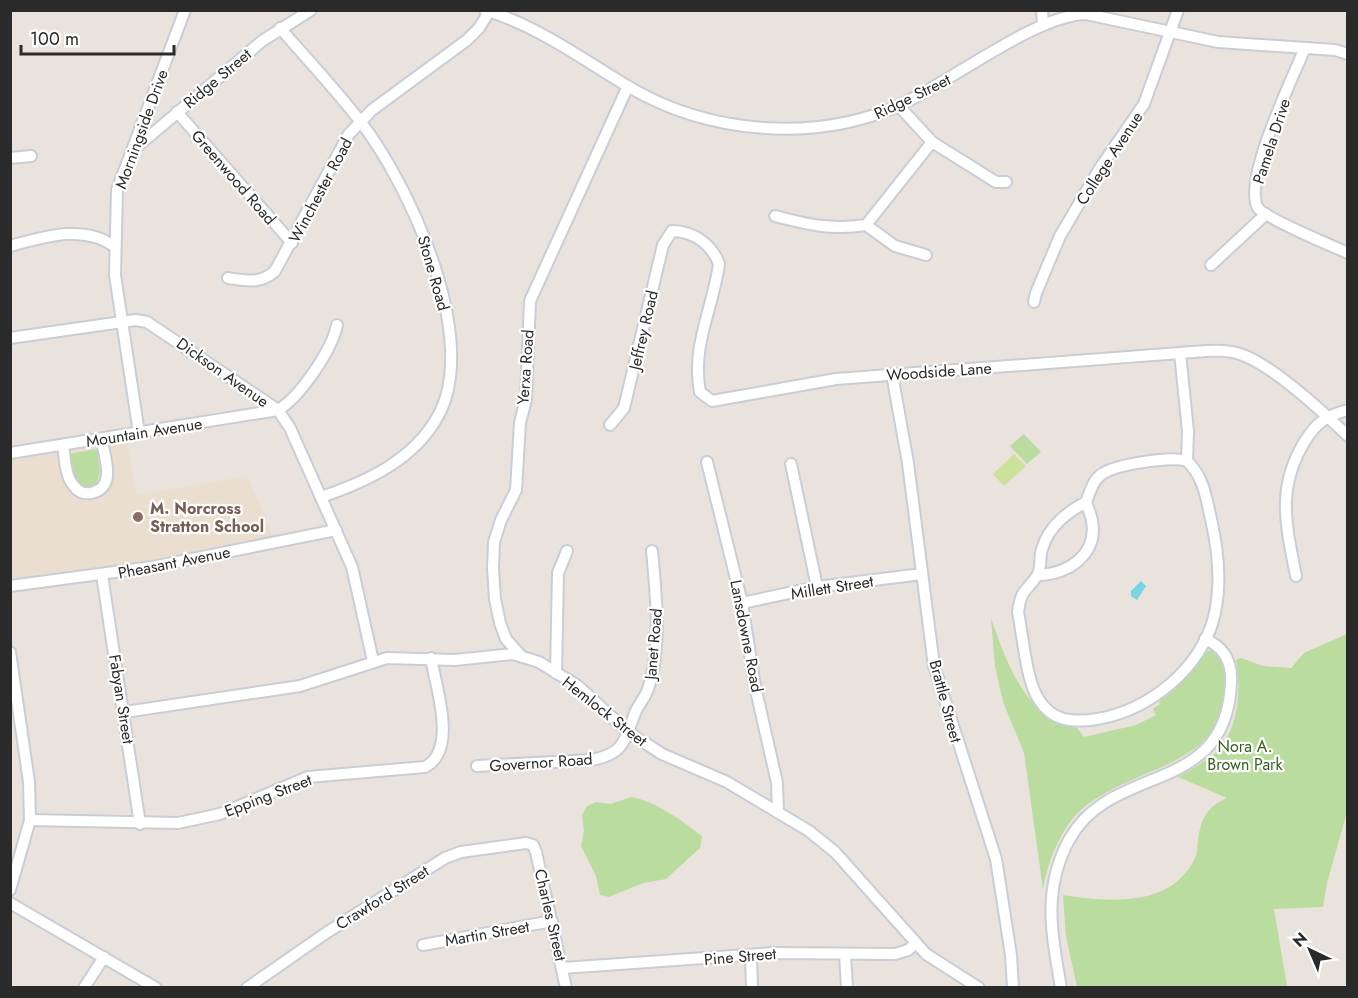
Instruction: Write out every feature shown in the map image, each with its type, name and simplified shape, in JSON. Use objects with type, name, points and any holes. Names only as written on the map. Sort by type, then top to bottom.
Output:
[{"type":"street","name":"Morningside Drive","points":[[139,433],[115,275],[114,246],[118,232],[117,190],[129,153],[185,10]]},
{"type":"street","name":"Ridge Street","points":[[129,153],[280,28],[311,10]]},
{"type":"street","points":[[1042,10],[1043,25]]},
{"type":"street","name":"College Avenue","points":[[1035,302],[1039,283],[1060,236],[1100,168],[1144,104],[1178,10]]},
{"type":"street","name":"Ridge Street","points":[[488,11],[599,66],[628,86],[690,114],[754,127],[827,127],[850,124],[899,106],[1043,25],[1072,15],[1086,14],[1218,42],[1305,48],[1347,54]]},
{"type":"street","name":"Winchester Road","points":[[228,279],[250,282],[266,279],[275,271],[292,243],[340,148],[360,121],[467,40],[488,11]]},
{"type":"street","name":"Stone Road","points":[[280,28],[360,121],[393,171],[421,230],[445,310],[451,368],[448,390],[438,417],[412,449],[373,476],[321,497]]},
{"type":"street","name":"Pamela Drive","points":[[1266,214],[1255,200],[1256,176],[1276,117],[1305,48]]},
{"type":"street","name":"Yerxa Road","points":[[522,657],[506,639],[500,623],[495,599],[493,568],[494,542],[501,520],[516,490],[520,423],[525,399],[530,302],[628,86]]},
{"type":"street","points":[[899,106],[932,142],[996,182],[1006,182]]},
{"type":"street","name":"Greenwood Road","points":[[177,112],[292,243]]},
{"type":"street","points":[[866,225],[932,142]]},
{"type":"street","points":[[10,158],[31,156]]},
{"type":"street","points":[[1211,265],[1266,214],[1347,253]]},
{"type":"street","points":[[775,216],[814,227],[843,228],[866,225],[895,246],[926,255]]},
{"type":"street","name":"Woodside Lane","points":[[672,231],[686,231],[700,240],[715,251],[719,264],[699,347],[697,376],[700,392],[712,401],[836,379],[1180,352],[1222,352],[1242,355],[1272,373],[1327,415],[1347,436]]},
{"type":"street","name":"Jeffrey Road","points":[[610,425],[624,408],[663,245],[672,231]]},
{"type":"street","points":[[10,246],[71,234],[96,236],[114,246]]},
{"type":"street","name":"Dickson Avenue","points":[[10,338],[136,320],[158,327],[278,410],[290,428],[357,583],[373,661]]},
{"type":"street","points":[[278,410],[294,397],[329,347],[337,325]]},
{"type":"street","points":[[1086,502],[1092,520],[1092,534],[1086,552],[1063,571],[1038,575],[1026,587],[1018,612],[1038,699],[1050,713],[1061,720],[1072,722],[1118,715],[1139,705],[1179,676],[1205,639],[1214,614],[1218,563],[1201,478],[1188,461],[1188,431],[1180,352]]},
{"type":"street","name":"Brattle Street","points":[[892,374],[908,463],[934,666],[996,859],[1011,955],[1013,987]]},
{"type":"street","name":"Mountain Avenue","points":[[10,453],[278,410]]},
{"type":"street","points":[[1296,576],[1286,518],[1286,484],[1302,446],[1327,415],[1347,410]]},
{"type":"street","points":[[63,445],[70,479],[74,487],[83,493],[92,493],[104,486],[108,476],[101,439]]},
{"type":"street","points":[[1038,575],[1042,549],[1048,535],[1057,522],[1086,502],[1092,485],[1102,474],[1117,467],[1155,461],[1188,461]]},
{"type":"street","name":"Lansdowne Road","points":[[707,462],[742,603],[756,686],[777,783],[778,812]]},
{"type":"street","points":[[791,464],[817,588]]},
{"type":"street","name":"Pheasant Avenue","points":[[10,586],[102,575],[336,530]]},
{"type":"street","points":[[556,673],[558,573],[567,551]]},
{"type":"street","name":"Janet Road","points":[[628,732],[636,710],[648,690],[654,665],[657,598],[652,551]]},
{"type":"street","name":"Millett Street","points":[[742,603],[817,588],[922,574]]},
{"type":"street","name":"Fabyan Street","points":[[102,575],[140,824]]},
{"type":"street","points":[[1061,987],[1050,899],[1058,867],[1069,840],[1085,817],[1110,799],[1167,775],[1188,762],[1213,744],[1223,728],[1230,705],[1231,674],[1225,652],[1217,644],[1205,639]]},
{"type":"street","points":[[10,652],[29,782],[30,819],[10,890]]},
{"type":"street","name":"Hemlock Street","points":[[124,712],[300,686],[387,658],[455,660],[513,654],[539,662],[578,686],[628,732],[662,754],[727,782],[778,812],[835,852],[915,944],[926,954],[980,987]]},
{"type":"street","name":"Epping Street","points":[[30,819],[140,824],[178,823],[208,818],[315,776],[397,771],[429,765],[438,756],[444,740],[431,658]]},
{"type":"street","name":"Governor Road","points":[[477,766],[609,756],[622,747],[628,732]]},
{"type":"street","name":"Charles Street","points":[[531,844],[536,852],[566,987]]},
{"type":"street","name":"Crawford Street","points":[[247,987],[326,933],[450,855],[531,844]]},
{"type":"street","points":[[10,903],[156,987]]},
{"type":"street","name":"Martin Street","points":[[423,945],[552,921]]},
{"type":"street","name":"Pine Street","points":[[563,968],[774,953],[895,954],[908,950],[915,944]]},
{"type":"street","points":[[845,954],[847,987]]},
{"type":"street","points":[[751,956],[752,987]]},
{"type":"street","points":[[84,987],[104,957]]},
{"type":"shaded area","name":"M. Norcross Stratton School","points":[[127,440],[136,495],[247,476],[274,538],[102,569],[11,580],[11,458]]},
{"type":"green space","points":[[1024,434],[1041,452],[1027,464],[1010,446]]},
{"type":"green space","points":[[97,449],[100,471],[97,483],[88,488],[75,479],[69,454]]},
{"type":"green space","points":[[1014,454],[1026,466],[1004,486],[993,474]]},
{"type":"green space","points":[[991,618],[1011,670],[1031,701],[1059,723],[1077,728],[1084,737],[1136,725],[1156,715],[1153,709],[1160,704],[1159,700],[1184,679],[1203,654],[1210,650],[1222,658],[1226,693],[1220,719],[1206,739],[1186,754],[1112,789],[1079,812],[1058,842],[1043,889],[1024,753],[1003,702],[995,666]]},
{"type":"green space","name":"Nora A. Brown Park","points":[[1347,634],[1347,812],[1327,883],[1323,907],[1274,909],[1287,986],[1077,987],[1066,937],[1063,895],[1118,900],[1137,898],[1155,894],[1171,886],[1185,874],[1196,856],[1203,819],[1214,805],[1227,798],[1178,777],[1215,753],[1229,734],[1238,703],[1236,660],[1241,658],[1263,666],[1291,668],[1304,653]]},
{"type":"green space","points":[[631,797],[659,807],[694,830],[702,836],[700,848],[666,879],[643,883],[609,897],[600,895],[596,876],[581,846],[584,831],[582,815],[587,806],[596,802],[611,804]]},
{"type":"water","points":[[1141,581],[1146,586],[1137,600],[1131,596],[1131,591]]},
{"type":"place","name":"M. Norcross Stratton School","points":[[138,517]]}]
